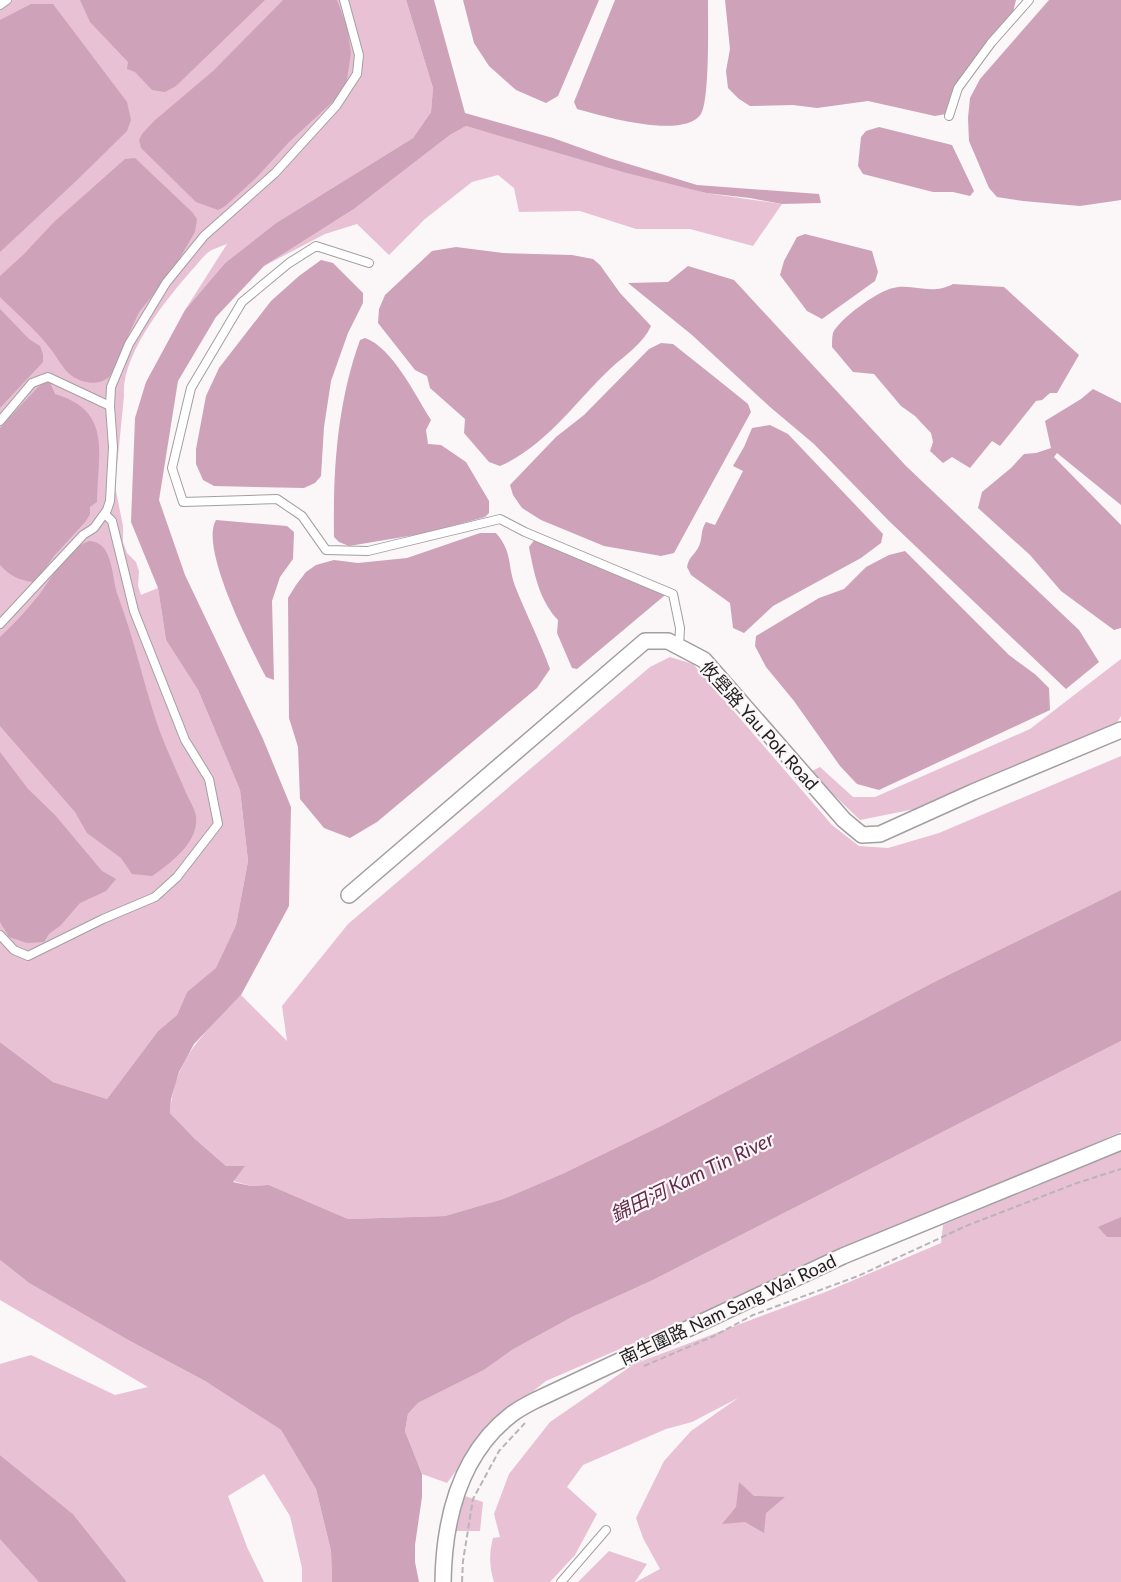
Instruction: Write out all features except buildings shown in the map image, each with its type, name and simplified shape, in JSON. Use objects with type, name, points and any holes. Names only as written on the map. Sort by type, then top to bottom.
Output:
[{"type":"street","name":"攸壆路 Yau Pok Road","points":[[349,895],[645,641],[668,641],[704,660],[844,820],[862,835],[880,834],[1121,730]]},
{"type":"street","name":"南生圍路 Nam Sang Wai Road","points":[[442,1582],[450,1513],[461,1482],[472,1459],[489,1437],[512,1414],[536,1400],[843,1256],[1121,1142]]},
{"type":"lane","points":[[0,5],[7,0]]},
{"type":"lane","points":[[0,624],[105,514],[110,501],[113,447],[111,387],[129,345],[166,283],[204,236],[275,173],[328,114],[357,74],[359,55],[344,0]]},
{"type":"lane","points":[[949,116],[958,88],[991,43],[1029,0]]},
{"type":"lane","points":[[369,263],[316,246],[288,263],[242,302],[192,388],[172,468],[183,502],[277,499],[302,516],[326,550],[368,551],[500,519],[525,532],[673,594],[680,628],[679,647]]},
{"type":"lane","points":[[0,420],[32,383],[48,377],[110,406]]},
{"type":"lane","points":[[0,935],[14,950],[28,956],[103,919],[155,897],[177,877],[218,824],[209,779],[185,740],[167,698],[134,610],[112,521],[105,514]]},
{"type":"lane","points":[[561,1582],[606,1530]]},
{"type":"path","points":[[637,1369],[714,1336],[753,1315],[858,1276],[966,1226],[1077,1182],[1121,1168]]},
{"type":"path","points":[[462,1582],[473,1499],[499,1451],[526,1422]]},
{"type":"shaded area","points":[[0,0],[406,0],[433,88],[431,112],[413,138],[276,223],[225,263],[185,310],[227,244],[207,253],[158,313],[137,346],[130,363],[125,380],[115,486],[123,526],[123,542],[127,553],[136,562],[141,595],[158,588],[166,640],[198,690],[240,790],[248,861],[236,925],[216,969],[187,992],[177,1015],[158,1031],[107,1099],[53,1082],[0,1042]]},
{"type":"shaded area","points":[[466,126],[706,193],[782,204],[753,246],[690,229],[636,229],[580,211],[519,212],[514,188],[498,175],[472,182],[425,219],[389,255],[357,224],[325,234],[264,266],[354,209],[450,135]]},
{"type":"shaded area","points":[[670,657],[693,664],[832,825],[859,846],[888,848],[939,833],[1121,756],[1121,890],[938,980],[663,1125],[562,1174],[503,1199],[445,1216],[348,1219],[269,1185],[251,1186],[233,1181],[244,1167],[226,1166],[170,1113],[178,1076],[185,1061],[204,1034],[241,995],[287,1041],[282,1006],[348,924],[650,667]]},
{"type":"shaded area","points":[[1121,659],[1121,716],[1116,724],[925,807],[860,820],[810,772],[820,767],[853,797],[875,797],[1030,729]]},
{"type":"shaded area","points":[[1121,1041],[1121,1132],[546,1381],[490,1425],[447,1483],[422,1474],[405,1431],[408,1414],[418,1403],[484,1370],[512,1350],[572,1317],[653,1280]]},
{"type":"shaded area","points":[[1121,1151],[1121,1582],[636,1582],[660,1569],[643,1538],[636,1518],[664,1461],[691,1431],[738,1398],[692,1422],[666,1429],[583,1465],[567,1487],[597,1514],[575,1555],[550,1582],[494,1582],[490,1565],[491,1549],[493,1538],[500,1537],[494,1514],[509,1474],[550,1422],[634,1364],[828,1291],[941,1243],[943,1225]]},
{"type":"shaded area","points":[[0,1260],[29,1283],[205,1381],[281,1430],[316,1489],[331,1551],[332,1582],[302,1582],[302,1568],[290,1516],[264,1474],[228,1496],[247,1547],[264,1582],[127,1582],[73,1514],[0,1455],[0,1364],[31,1355],[115,1395],[148,1387],[0,1300]]},
{"type":"shaded area","points":[[462,1495],[483,1502],[480,1531],[455,1531]]},
{"type":"shaded area","points":[[0,1528],[54,1582],[0,1582]]},
{"type":"shaded area","points":[[609,1551],[647,1564],[635,1582],[578,1582]]},
{"type":"water","points":[[80,0],[265,0],[176,86],[165,92],[152,90],[135,72],[127,69],[128,62],[90,22]]},
{"type":"water","points":[[283,0],[337,0],[347,27],[351,53],[346,86],[339,96],[224,207],[218,210],[196,202],[141,148],[139,140],[154,121],[213,71]]},
{"type":"water","name":"錦田河 Kam Tin River","points":[[406,0],[434,0],[465,113],[553,138],[697,185],[819,194],[821,203],[782,204],[706,193],[623,172],[466,126],[450,135],[354,209],[264,266],[216,317],[178,381],[159,500],[185,575],[263,739],[291,807],[289,906],[241,995],[194,1044],[179,1072],[171,1099],[170,1113],[226,1166],[245,1166],[233,1182],[251,1186],[269,1185],[348,1219],[445,1216],[503,1199],[562,1174],[663,1125],[938,980],[1121,890],[1121,1041],[653,1280],[572,1317],[512,1350],[484,1370],[418,1403],[408,1414],[405,1431],[422,1474],[422,1497],[415,1545],[415,1562],[419,1582],[332,1582],[331,1551],[316,1489],[281,1430],[205,1381],[29,1283],[0,1260],[0,1042],[53,1082],[107,1099],[158,1031],[177,1015],[187,992],[216,968],[236,925],[248,861],[240,790],[198,690],[166,640],[158,588],[131,522],[135,418],[146,382],[185,310],[225,263],[276,223],[413,138],[431,112],[433,88]]},
{"type":"water","points":[[463,0],[599,0],[558,96],[546,103],[516,90],[489,66],[474,43]]},
{"type":"water","points":[[615,0],[708,0],[706,93],[701,114],[692,122],[661,126],[642,124],[577,109],[574,102]]},
{"type":"water","points":[[725,0],[1016,0],[1012,17],[962,78],[946,114],[935,116],[868,101],[817,108],[793,105],[750,106],[728,88],[726,71],[730,49]]},
{"type":"water","points":[[1049,0],[1121,0],[1121,200],[1080,206],[997,197],[989,188],[969,141],[970,98],[980,79]]},
{"type":"water","points":[[31,4],[53,4],[127,102],[131,120],[127,131],[0,252],[0,20]]},
{"type":"water","points":[[879,127],[952,145],[974,191],[970,196],[953,192],[933,192],[863,174],[858,166],[861,137],[866,131]]},
{"type":"water","points":[[135,158],[192,212],[197,219],[195,232],[171,273],[139,312],[110,376],[97,383],[87,382],[68,373],[44,340],[0,297],[0,276],[54,222],[125,159]]},
{"type":"water","points":[[805,234],[872,251],[878,272],[875,281],[822,319],[807,311],[780,275],[784,261],[797,237]]},
{"type":"water","points":[[456,247],[503,253],[572,255],[593,259],[620,293],[651,326],[638,344],[610,369],[546,435],[532,447],[500,466],[489,462],[464,433],[465,419],[430,388],[427,376],[415,370],[378,323],[379,309],[385,295],[432,251]]},
{"type":"water","points":[[321,260],[333,263],[363,293],[363,303],[348,333],[331,381],[324,427],[321,476],[315,483],[304,488],[214,486],[203,480],[196,464],[196,449],[206,396],[219,368],[271,301]]},
{"type":"water","points":[[688,266],[734,280],[906,466],[1079,630],[1099,662],[1066,689],[889,521],[814,444],[692,335],[628,283],[668,282]]},
{"type":"water","points":[[953,284],[1004,287],[1079,355],[1057,393],[1050,393],[1042,400],[1036,401],[1000,446],[992,441],[970,468],[952,457],[943,463],[930,451],[933,442],[931,433],[915,416],[901,406],[874,374],[853,372],[832,347],[833,333],[843,320],[878,294],[893,288],[937,289]]},
{"type":"water","points":[[0,309],[29,339],[40,346],[43,362],[0,408]]},
{"type":"water","points":[[365,338],[375,343],[394,362],[431,420],[426,430],[428,444],[441,445],[466,462],[489,501],[489,513],[485,517],[427,533],[349,546],[334,537],[334,487],[341,413],[352,364],[360,340]]},
{"type":"water","points":[[661,343],[673,344],[748,404],[751,412],[674,553],[661,556],[604,546],[541,520],[522,508],[513,495],[510,485],[556,437],[584,415],[649,349]]},
{"type":"water","points":[[49,380],[55,394],[74,402],[86,412],[94,424],[99,452],[97,502],[90,507],[90,514],[86,521],[54,556],[38,579],[33,582],[15,577],[0,565],[0,428],[38,387]]},
{"type":"water","points":[[1093,389],[1121,403],[1121,505],[1057,453],[1054,457],[1121,525],[1121,628],[1114,630],[1061,591],[1030,555],[978,508],[982,492],[1024,454],[1051,448],[1045,421]]},
{"type":"water","points":[[770,425],[788,434],[883,534],[881,543],[861,558],[773,606],[744,633],[733,628],[730,603],[691,575],[687,567],[699,546],[706,522],[715,525],[743,471],[733,466],[752,428]]},
{"type":"water","points":[[216,520],[287,526],[294,532],[293,559],[280,577],[272,601],[274,680],[266,677],[249,644],[220,574],[213,534]]},
{"type":"water","points":[[480,533],[496,533],[505,547],[515,586],[550,669],[537,688],[377,822],[350,838],[324,828],[300,799],[298,747],[289,718],[288,598],[306,572],[316,565],[334,560],[358,563],[407,558]]},
{"type":"water","points":[[535,539],[629,570],[633,575],[665,592],[664,596],[577,669],[572,668],[557,633],[558,620],[546,604],[535,576],[529,547]]},
{"type":"water","points":[[89,541],[103,547],[107,554],[160,732],[196,816],[196,826],[188,843],[175,858],[152,876],[132,874],[121,858],[87,833],[75,812],[0,726],[0,637],[34,601],[66,557],[80,545]]},
{"type":"water","points":[[905,551],[1009,655],[1049,688],[1050,710],[879,790],[857,784],[840,766],[794,701],[766,667],[755,646],[756,636],[819,598],[844,589],[866,567],[889,555]]},
{"type":"water","points":[[0,752],[28,789],[55,815],[102,871],[116,879],[106,891],[80,903],[44,942],[27,943],[9,937],[0,922]]},
{"type":"water","points":[[1121,1217],[1121,1237],[1107,1237],[1098,1227]]},
{"type":"water","points":[[0,1455],[73,1514],[127,1582],[39,1582],[0,1539]]},
{"type":"water","points":[[739,1482],[754,1496],[785,1497],[766,1513],[764,1533],[745,1522],[722,1524],[736,1507]]}]
